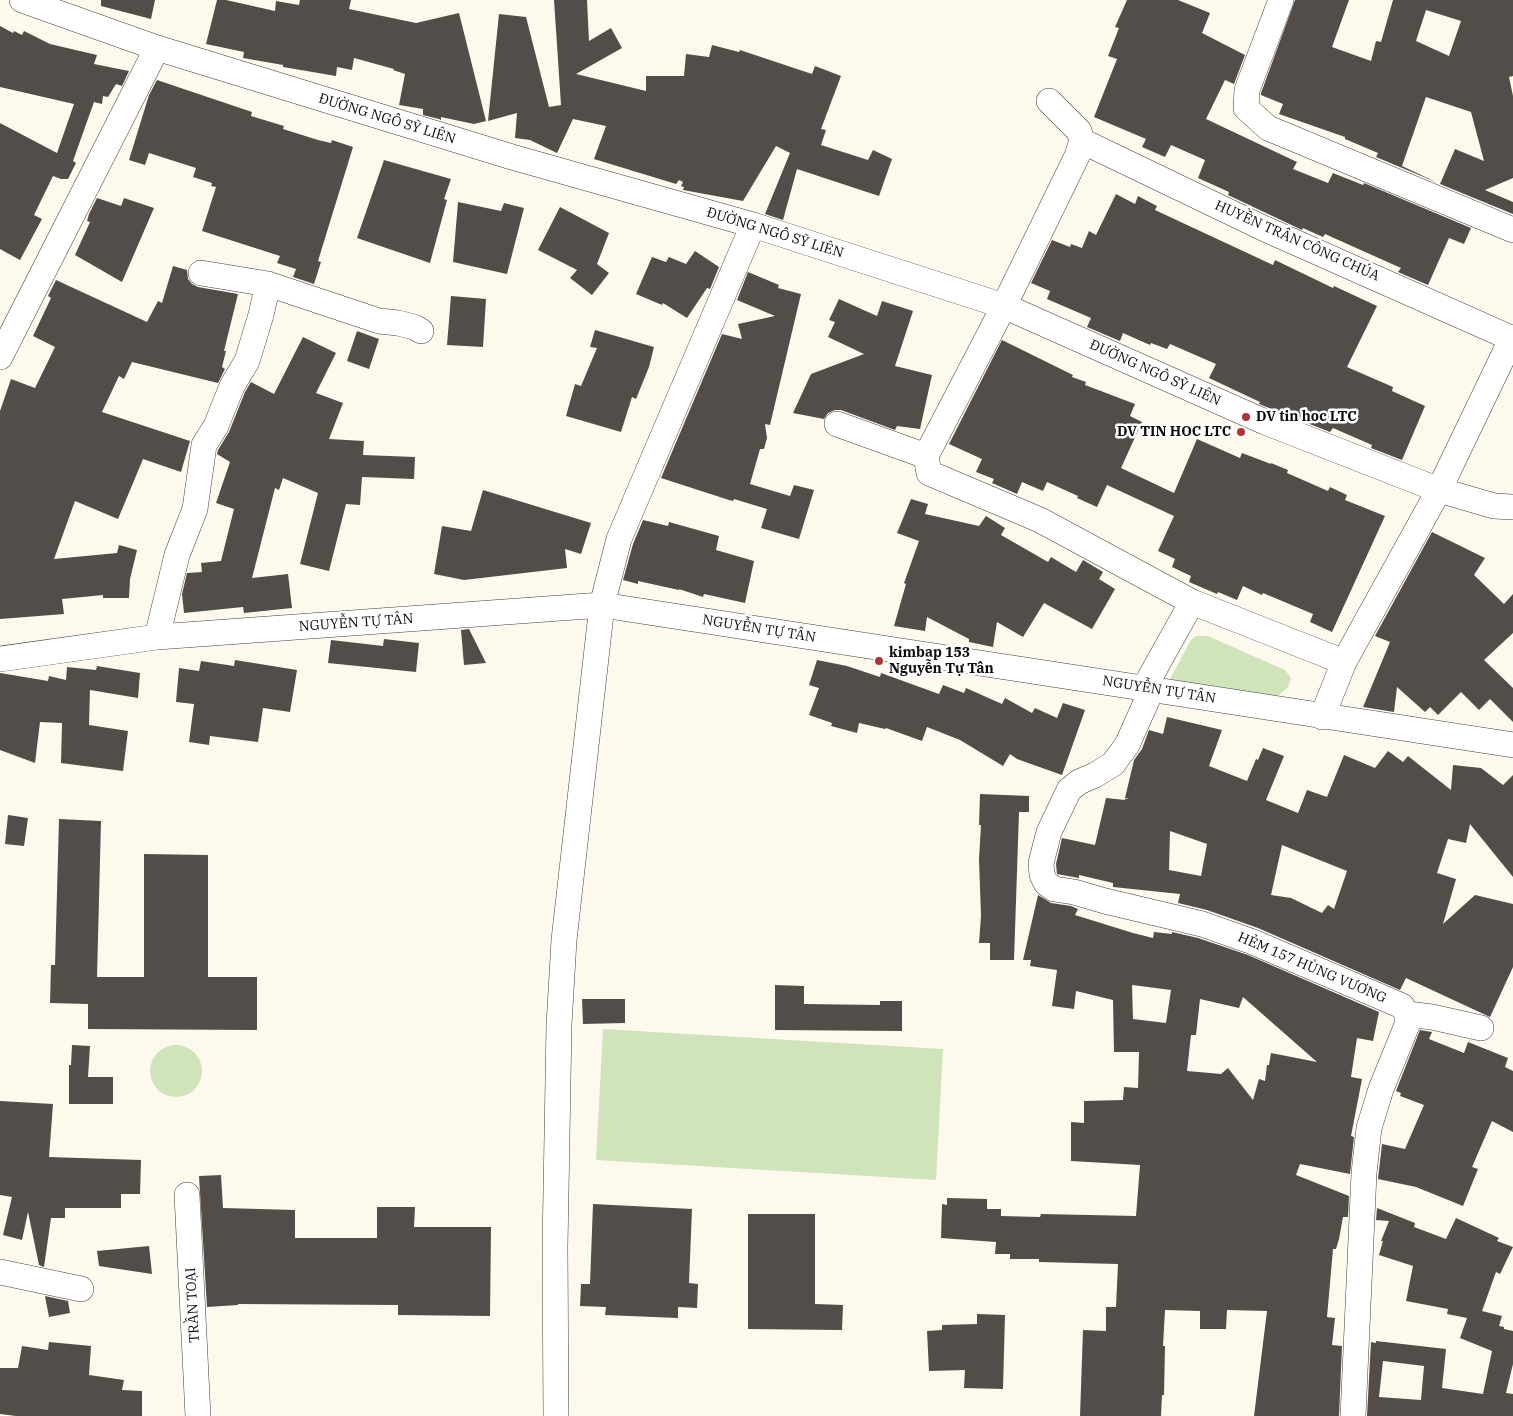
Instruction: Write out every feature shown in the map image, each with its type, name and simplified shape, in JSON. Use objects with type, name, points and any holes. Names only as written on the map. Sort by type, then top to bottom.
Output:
[{"type":"street","name":"ĐƯỜNG NGÔ SỸ LIÊN","points":[[22,0],[157,48],[512,157],[753,225],[1004,306],[1265,422],[1439,490],[1494,506],[1513,507]]},
{"type":"street","points":[[1281,0],[1247,90],[1246,108],[1268,128],[1513,230]]},
{"type":"street","points":[[0,357],[157,48]]},
{"type":"street","points":[[1049,101],[1079,131],[1082,141],[1077,156],[1004,306],[926,456],[929,473],[1040,520],[1192,602],[1344,662]]},
{"type":"street","name":"HUYỀN TRÂN CÔNG CHÚA","points":[[1082,141],[1263,228],[1512,338]]},
{"type":"street","points":[[556,1416],[555,1247],[559,1025],[563,949],[602,605],[619,539],[753,225]]},
{"type":"street","points":[[201,273],[268,284],[379,321],[398,323],[421,331]]},
{"type":"street","points":[[157,637],[177,555],[195,509],[204,445],[216,426],[232,386],[247,361],[268,284]]},
{"type":"street","points":[[1322,717],[1344,662],[1439,490],[1512,338]]},
{"type":"street","points":[[838,424],[926,456]]},
{"type":"street","points":[[1148,688],[1192,602]]},
{"type":"street","name":"NGUYỄN TỰ TÂN","points":[[0,659],[157,637],[602,605],[1513,745]]},
{"type":"street","name":"HẺM 157 HÙNG VƯƠNG","points":[[1148,688],[1127,746],[1113,764],[1079,782],[1069,790],[1049,832],[1041,863],[1042,875],[1046,883],[1054,889],[1074,892],[1202,924],[1253,942],[1402,1006],[1408,1014]]},
{"type":"street","points":[[1353,1416],[1364,1173],[1368,1128],[1381,1089],[1407,1025],[1408,1014],[1432,1017],[1481,1028]]},
{"type":"street","name":"TRẦN TOẠI","points":[[188,1195],[198,1416]]},
{"type":"street","points":[[0,1272],[81,1288]]},
{"type":"green space","points":[[1196,636],[1208,636],[1285,670],[1291,678],[1288,687],[1279,695],[1265,697],[1170,679],[1191,640]]},
{"type":"green space","points":[[603,1029],[943,1049],[936,1180],[596,1160]]},
{"type":"green space","points":[[171,1045],[181,1045],[195,1052],[202,1066],[202,1076],[195,1090],[181,1097],[171,1097],[161,1093],[154,1086],[150,1076],[150,1066],[154,1056],[161,1049]]},
{"type":"building","points":[[101,0],[155,0],[151,19],[101,6]]},
{"type":"building","points":[[217,0],[226,0],[275,11],[276,1],[299,5],[300,0],[351,0],[349,9],[416,23],[459,13],[486,121],[474,124],[441,117],[441,120],[423,115],[423,109],[399,105],[405,74],[354,58],[352,70],[337,67],[336,76],[243,58],[244,52],[206,44]]},
{"type":"building","points":[[554,0],[587,0],[589,41],[611,28],[622,48],[576,74],[646,91],[646,76],[684,76],[686,54],[709,57],[712,45],[739,52],[740,50],[812,74],[815,66],[841,76],[821,129],[826,130],[821,145],[868,160],[873,150],[892,159],[879,196],[797,169],[783,220],[765,214],[790,153],[776,146],[743,201],[683,190],[684,187],[681,186],[683,182],[679,180],[676,184],[594,159],[606,126],[573,119],[557,153],[530,140],[515,138],[517,113],[488,121],[499,14],[526,17],[549,107],[561,105]]},
{"type":"building","points":[[1127,0],[1178,0],[1210,13],[1202,33],[1245,55],[1234,84],[1225,80],[1206,119],[1297,162],[1293,169],[1328,183],[1333,173],[1363,185],[1364,183],[1471,228],[1464,244],[1449,238],[1428,285],[1398,272],[1401,268],[1325,234],[1323,237],[1303,228],[1302,230],[1228,195],[1229,192],[1198,178],[1205,160],[1171,145],[1165,157],[1142,147],[1146,139],[1094,117],[1117,59],[1108,56],[1119,28],[1115,27]]},
{"type":"building","points":[[1295,0],[1349,0],[1332,47],[1371,61],[1376,41],[1381,42],[1393,0],[1513,0],[1513,76],[1509,77],[1513,96],[1513,178],[1485,190],[1513,202],[1513,214],[1440,184],[1455,149],[1484,161],[1471,112],[1426,97],[1402,166],[1438,183],[1376,157],[1378,153],[1345,139],[1345,137],[1279,114],[1283,104],[1261,95]],"holes":[[[1426,10],[1461,21],[1449,56],[1416,41]]]},
{"type":"building","points":[[0,26],[13,33],[14,31],[22,35],[24,31],[50,44],[97,55],[94,64],[129,71],[122,86],[116,84],[108,97],[103,96],[102,104],[94,102],[73,161],[76,163],[68,179],[53,176],[34,215],[42,219],[20,260],[0,249],[0,123],[57,153],[74,104],[0,87]]},
{"type":"building","points":[[157,80],[252,112],[251,116],[284,126],[283,129],[318,140],[331,143],[332,140],[353,147],[318,261],[321,262],[314,284],[293,277],[296,269],[277,263],[280,256],[202,231],[216,187],[211,186],[212,183],[193,177],[196,168],[149,153],[145,165],[129,160],[149,95]]},
{"type":"building","points":[[384,160],[451,179],[444,199],[447,200],[430,263],[357,238]]},
{"type":"building","points":[[1116,194],[1135,204],[1138,196],[1157,206],[1155,210],[1273,265],[1275,260],[1333,288],[1334,286],[1377,306],[1347,367],[1393,387],[1392,391],[1425,406],[1402,460],[1371,448],[1372,445],[1333,428],[1330,432],[1259,404],[1260,402],[1209,378],[1216,364],[1170,344],[1167,349],[1151,343],[1150,345],[1123,333],[1120,341],[1087,327],[1091,318],[1047,299],[1050,291],[1031,283],[1052,240],[1070,247],[1071,244],[1082,248],[1089,231],[1096,235]]},
{"type":"building","points":[[97,198],[121,206],[124,198],[154,208],[122,282],[75,255],[90,222],[87,221],[89,214]]},
{"type":"building","points":[[458,202],[501,211],[504,203],[524,208],[507,274],[453,262]]},
{"type":"building","points":[[560,207],[609,233],[597,264],[609,273],[592,295],[570,278],[577,270],[538,250]]},
{"type":"building","points":[[695,251],[719,267],[710,289],[707,288],[687,318],[663,303],[662,305],[636,294],[652,257],[666,262],[669,257],[686,264]]},
{"type":"building","points":[[173,266],[187,270],[188,279],[198,287],[238,294],[224,351],[226,351],[222,367],[225,369],[218,383],[132,362],[124,379],[119,376],[102,412],[190,441],[181,472],[143,459],[118,519],[75,501],[54,559],[117,553],[119,545],[137,550],[130,579],[129,598],[103,598],[103,595],[62,599],[64,614],[0,619],[0,411],[11,379],[35,388],[55,347],[33,336],[51,298],[48,296],[56,280],[147,322],[158,301],[162,303]]},
{"type":"building","points":[[748,272],[779,285],[778,288],[801,294],[770,425],[765,424],[767,438],[764,449],[760,449],[750,484],[790,496],[794,485],[814,490],[799,539],[761,528],[767,509],[734,499],[733,501],[729,500],[661,478],[722,334],[742,339],[738,324],[775,316],[737,300]]},
{"type":"building","points":[[451,296],[486,299],[483,347],[447,345]]},
{"type":"building","points":[[839,299],[877,316],[882,301],[913,311],[895,366],[932,375],[920,429],[897,426],[895,430],[841,410],[828,413],[824,419],[793,413],[811,374],[864,354],[828,337],[835,322],[829,320]]},
{"type":"building","points":[[595,330],[654,347],[649,367],[636,399],[632,397],[621,432],[566,416],[575,384],[581,386],[597,348],[590,347]]},
{"type":"building","points":[[357,331],[379,339],[369,369],[347,361]]},
{"type":"building","points":[[303,337],[336,353],[316,393],[343,403],[329,439],[364,441],[363,455],[415,457],[414,479],[362,477],[360,505],[346,504],[329,571],[300,564],[318,493],[283,478],[279,490],[275,488],[252,578],[288,574],[292,608],[244,613],[243,607],[184,613],[182,594],[187,573],[202,572],[201,563],[221,561],[234,509],[216,503],[230,462],[217,454],[218,450],[229,432],[251,382],[274,394]]},
{"type":"building","points":[[1002,340],[1073,375],[1072,377],[1086,382],[1085,385],[1135,404],[1130,416],[1142,422],[1121,468],[1174,493],[1197,439],[1240,458],[1242,453],[1271,463],[1288,470],[1287,473],[1328,491],[1330,487],[1347,495],[1345,500],[1385,516],[1332,632],[1310,622],[1313,614],[1243,586],[1237,600],[1189,582],[1191,576],[1172,567],[1175,559],[1158,551],[1174,516],[1107,485],[1097,507],[1047,482],[1043,491],[1022,482],[1017,494],[992,483],[994,479],[976,472],[982,459],[949,444]]},
{"type":"building","points":[[483,490],[591,523],[581,554],[565,549],[567,568],[464,580],[434,574],[442,526],[471,531]]},
{"type":"building","points":[[911,499],[928,504],[925,514],[979,526],[986,516],[1005,528],[1001,535],[1048,562],[1051,557],[1076,572],[1083,560],[1103,572],[1099,579],[1115,589],[1092,629],[1044,603],[1023,637],[997,622],[993,647],[969,642],[969,639],[927,617],[925,631],[894,626],[906,584],[904,583],[919,541],[897,533]]},
{"type":"building","points":[[643,520],[668,526],[669,522],[719,536],[716,550],[754,561],[745,603],[704,594],[703,597],[679,589],[638,581],[638,584],[623,580],[633,544]]},
{"type":"building","points":[[1432,532],[1485,558],[1474,575],[1504,604],[1513,594],[1513,633],[1484,660],[1513,688],[1513,722],[1490,699],[1479,710],[1461,692],[1438,715],[1430,707],[1425,712],[1397,687],[1394,712],[1363,707],[1390,642],[1375,636]]},
{"type":"building","points":[[469,629],[486,663],[464,665],[461,630]]},
{"type":"building","points":[[384,639],[419,643],[416,672],[328,663],[331,640],[383,646]]},
{"type":"building","points":[[235,660],[297,670],[290,712],[263,708],[258,742],[210,736],[209,745],[189,742],[194,704],[176,702],[179,668],[199,671],[201,661],[234,666]]},
{"type":"building","points":[[817,660],[847,666],[880,677],[881,673],[939,694],[943,685],[964,693],[966,688],[1002,704],[1005,698],[1032,713],[1035,708],[1057,718],[1063,703],[1085,710],[1062,775],[1017,759],[1010,754],[1003,766],[960,740],[927,727],[922,741],[886,728],[859,723],[857,733],[831,726],[832,723],[809,715],[819,688],[809,685]]},
{"type":"building","points":[[97,666],[140,673],[138,698],[90,690],[89,725],[128,731],[123,771],[61,763],[62,723],[40,722],[35,763],[0,750],[0,673],[48,681],[49,676],[66,680],[67,667],[96,670]]},
{"type":"building","points":[[1167,717],[1222,730],[1209,766],[1247,781],[1263,748],[1284,756],[1266,800],[1298,813],[1307,790],[1327,797],[1344,755],[1375,768],[1388,751],[1403,762],[1408,756],[1451,790],[1453,765],[1481,768],[1503,785],[1513,775],[1513,877],[1470,824],[1466,843],[1448,839],[1437,873],[1456,879],[1443,924],[1475,895],[1513,904],[1513,967],[1490,1017],[1406,978],[1400,990],[1258,928],[1207,910],[1178,903],[1180,894],[1113,887],[1113,883],[1079,875],[1079,878],[1057,874],[1056,864],[1062,838],[1095,845],[1106,798],[1129,799],[1125,798],[1134,760],[1142,749],[1149,730],[1163,734]],"holes":[[[1170,831],[1207,844],[1201,876],[1169,870]],[[1282,845],[1347,871],[1334,909],[1328,905],[1322,913],[1291,898],[1271,895]]]},
{"type":"building","points":[[980,794],[1029,796],[1029,812],[1019,812],[1014,960],[990,960],[990,943],[979,943],[981,916],[979,859]]},
{"type":"building","points":[[8,815],[28,818],[24,846],[5,844]]},
{"type":"building","points":[[59,819],[101,821],[97,977],[144,977],[144,854],[208,855],[208,977],[257,977],[257,1030],[88,1029],[88,1004],[50,1003],[51,965],[55,965]]},
{"type":"building","points":[[1038,895],[1051,903],[1078,909],[1075,915],[1133,933],[1153,938],[1154,932],[1172,934],[1172,932],[1198,938],[1248,955],[1379,1012],[1373,1041],[1357,1038],[1351,1077],[1362,1079],[1351,1136],[1354,1137],[1350,1174],[1300,1164],[1296,1175],[1349,1196],[1348,1217],[1343,1217],[1336,1249],[1333,1249],[1327,1317],[1335,1318],[1332,1345],[1342,1346],[1339,1416],[1254,1416],[1267,1311],[1227,1310],[1226,1329],[1200,1329],[1200,1311],[1165,1310],[1163,1346],[1165,1346],[1164,1395],[1162,1395],[1161,1416],[1080,1416],[1083,1330],[1106,1331],[1106,1307],[1116,1307],[1118,1264],[1039,1262],[1039,1259],[1010,1259],[1010,1254],[995,1254],[996,1242],[941,1238],[942,1204],[947,1205],[947,1198],[987,1199],[987,1209],[1001,1209],[1001,1216],[1040,1217],[1041,1214],[1136,1216],[1140,1165],[1071,1161],[1071,1122],[1084,1123],[1084,1101],[1123,1100],[1124,1087],[1138,1088],[1139,1052],[1114,1052],[1113,1000],[1076,991],[1074,1009],[1052,1006],[1057,970],[1030,966],[1031,960],[1023,960]],"holes":[[[1132,985],[1171,990],[1166,1023],[1133,1019]],[[1243,997],[1317,1062],[1271,1053],[1265,1081],[1259,1079],[1253,1100],[1228,1068],[1221,1074],[1187,1071],[1191,1035],[1196,1035],[1200,999],[1239,1008]]]},
{"type":"building","points":[[775,985],[804,986],[804,1004],[880,1005],[880,1001],[902,1001],[902,1031],[775,1030]]},
{"type":"building","points":[[582,999],[625,999],[625,1023],[583,1024]]},
{"type":"building","points":[[1420,1030],[1432,1032],[1429,1039],[1464,1053],[1468,1042],[1508,1058],[1505,1067],[1513,1071],[1513,1132],[1492,1121],[1472,1167],[1478,1169],[1463,1206],[1416,1187],[1378,1179],[1382,1144],[1405,1149],[1424,1105],[1400,1096],[1401,1093],[1396,1091]]},
{"type":"building","points":[[72,1045],[90,1046],[88,1077],[113,1077],[113,1104],[69,1104],[69,1065],[71,1065]]},
{"type":"building","points":[[0,1101],[53,1104],[49,1157],[141,1160],[140,1194],[121,1194],[121,1208],[65,1208],[65,1218],[51,1218],[44,1267],[39,1265],[28,1212],[22,1240],[3,1235],[12,1197],[0,1195]]},
{"type":"building","points":[[221,1175],[223,1208],[295,1210],[295,1238],[377,1238],[377,1207],[415,1207],[414,1227],[491,1227],[490,1316],[398,1315],[398,1305],[238,1304],[207,1307],[199,1176]]},
{"type":"building","points":[[593,1204],[692,1209],[689,1283],[698,1284],[697,1308],[678,1307],[678,1318],[605,1315],[606,1307],[580,1306],[581,1284],[590,1284]]},
{"type":"building","points":[[1377,1208],[1415,1223],[1414,1227],[1446,1239],[1456,1218],[1499,1238],[1497,1241],[1513,1247],[1500,1274],[1496,1272],[1482,1311],[1502,1316],[1499,1326],[1513,1331],[1513,1364],[1506,1393],[1513,1394],[1513,1416],[1367,1416],[1371,1342],[1446,1349],[1442,1388],[1483,1394],[1492,1351],[1460,1338],[1467,1318],[1447,1314],[1448,1309],[1406,1301],[1413,1266],[1379,1255],[1383,1241],[1381,1241],[1389,1221],[1376,1220]],"holes":[[[1383,1361],[1424,1366],[1421,1400],[1379,1397]]]},
{"type":"building","points":[[748,1214],[815,1214],[815,1304],[843,1305],[842,1330],[748,1329]]},
{"type":"building","points":[[149,1246],[152,1274],[99,1266],[97,1251]]},
{"type":"building","points":[[45,1296],[68,1301],[70,1313],[49,1317]]},
{"type":"building","points":[[977,1314],[1005,1315],[1003,1389],[964,1388],[965,1370],[929,1371],[927,1331],[942,1330],[942,1325],[977,1324]]},
{"type":"building","points":[[49,1342],[91,1346],[89,1375],[124,1380],[122,1390],[142,1391],[142,1416],[16,1416],[0,1414],[0,1368],[18,1368],[22,1346],[48,1350]]},
{"type":"place","name":"DV tin hoc LTC","points":[[1246,417]]},
{"type":"place","name":"DV TIN HOC LTC","points":[[1241,432]]},
{"type":"place","name":"kimbap 153 Nguyễn Tự Tân","points":[[879,661]]}]
